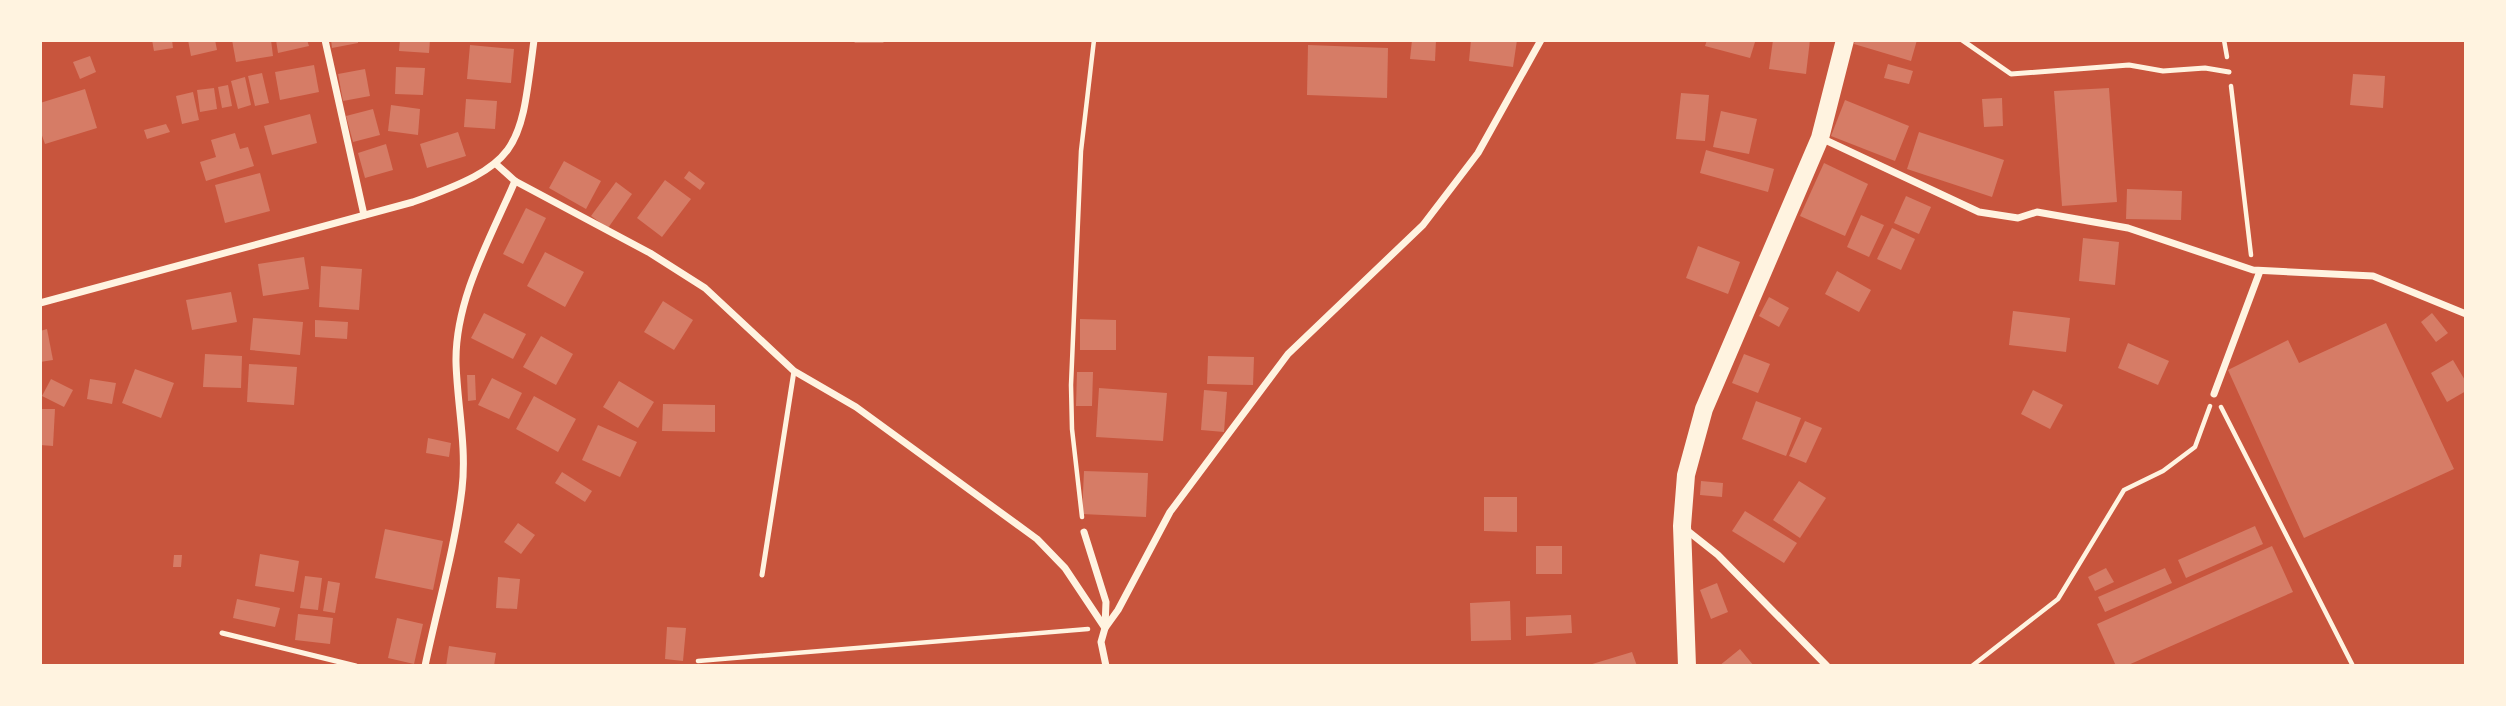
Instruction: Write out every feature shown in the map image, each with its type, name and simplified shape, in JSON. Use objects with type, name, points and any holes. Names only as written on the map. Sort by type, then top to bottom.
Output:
[{"type":"main road","points":[[1687,666],[1682,526],[1686,475],[1704,409],[1820,138],[1845,40]]},
{"type":"street","points":[[325,40],[364,215]]},
{"type":"street","points":[[40,303],[364,215],[465,184],[496,164],[514,144],[524,118],[534,40]]},
{"type":"street","points":[[1105,628],[1118,610],[1170,512],[1288,354],[1423,225],[1478,153],[1541,40]]},
{"type":"street","points":[[1820,138],[1979,212],[2018,218],[2037,212],[2128,228],[2257,270],[2373,276],[2466,314]]},
{"type":"street","points":[[496,164],[515,181],[650,253],[705,288],[794,371],[856,407],[1037,539],[1065,568],[1105,628]]},
{"type":"street","points":[[425,666],[462,489],[464,449],[456,360],[461,322],[472,283],[515,181]]},
{"type":"street","points":[[2214,394],[2257,270]]},
{"type":"street","points":[[1682,526],[1718,555],[1827,666]]},
{"type":"street","points":[[1084,532],[1106,602],[1105,628],[1101,642],[1105,666]]},
{"type":"lane","points":[[1962,40],[2011,74],[2129,65],[2163,71],[2205,68],[2229,72]]},
{"type":"lane","points":[[762,575],[794,371]]},
{"type":"lane","points":[[222,633],[356,666]]},
{"type":"path","points":[[855,40],[883,40]]},
{"type":"path","points":[[1084,532],[1072,429],[1071,385],[1081,151],[1094,40]]},
{"type":"path","points":[[2229,72],[2257,270]]},
{"type":"path","points":[[1972,666],[2058,599],[2124,489],[2163,471],[2195,447],[2214,394]]},
{"type":"path","points":[[2214,394],[2353,666]]},
{"type":"path","points":[[698,661],[1105,628]]},
{"type":"building","points":[[152,40],[172,40],[173,48],[154,51]]},
{"type":"building","points":[[188,40],[215,40],[217,50],[191,56]]},
{"type":"building","points":[[232,40],[271,40],[273,56],[236,62]]},
{"type":"building","points":[[276,40],[307,40],[309,46],[278,53]]},
{"type":"building","points":[[331,40],[358,40],[358,43],[332,48]]},
{"type":"building","points":[[400,40],[430,40],[429,53],[399,51]]},
{"type":"building","points":[[1412,40],[1436,40],[1435,61],[1410,59]]},
{"type":"building","points":[[1471,40],[1517,40],[1513,67],[1469,61]]},
{"type":"building","points":[[1707,40],[1755,42],[1750,58],[1705,46]]},
{"type":"building","points":[[1773,40],[1810,40],[1806,74],[1769,69]]},
{"type":"building","points":[[1855,40],[1917,40],[1911,61],[1854,44]]},
{"type":"building","points":[[470,45],[514,49],[511,83],[467,79]]},
{"type":"building","points":[[1308,45],[1388,48],[1387,98],[1307,95]]},
{"type":"building","points":[[90,56],[96,72],[80,79],[73,62]]},
{"type":"building","points":[[1888,64],[1913,71],[1909,84],[1884,78]]},
{"type":"building","points":[[314,65],[319,92],[280,100],[275,72]]},
{"type":"building","points":[[396,67],[425,68],[423,95],[395,94]]},
{"type":"building","points":[[365,69],[370,96],[343,101],[338,74]]},
{"type":"building","points":[[262,73],[269,103],[255,106],[248,76]]},
{"type":"building","points":[[2353,74],[2385,76],[2383,108],[2350,105]]},
{"type":"building","points":[[245,77],[251,105],[238,109],[231,81]]},
{"type":"building","points":[[228,85],[232,106],[222,108],[218,87]]},
{"type":"building","points":[[214,88],[217,109],[200,112],[197,90]]},
{"type":"building","points":[[2109,88],[2117,202],[2062,206],[2054,91]]},
{"type":"building","points":[[85,89],[97,128],[45,144],[40,130],[40,103]]},
{"type":"building","points":[[193,92],[199,120],[182,124],[176,96]]},
{"type":"building","points":[[1681,93],[1709,95],[1705,141],[1676,139]]},
{"type":"building","points":[[2002,98],[2003,126],[1984,127],[1982,99]]},
{"type":"building","points":[[466,99],[497,101],[495,129],[464,127]]},
{"type":"building","points":[[1845,100],[1909,126],[1895,161],[1831,136]]},
{"type":"building","points":[[391,105],[420,109],[418,135],[388,131]]},
{"type":"building","points":[[373,109],[380,135],[353,142],[346,116]]},
{"type":"building","points":[[1721,111],[1757,119],[1749,154],[1713,147]]},
{"type":"building","points":[[310,114],[317,143],[272,155],[264,126]]},
{"type":"building","points":[[166,124],[170,132],[147,139],[144,130]]},
{"type":"building","points":[[458,132],[466,156],[427,168],[420,144]]},
{"type":"building","points":[[1919,132],[2004,160],[1992,197],[1907,169]]},
{"type":"building","points":[[235,133],[240,149],[248,147],[254,166],[206,181],[200,162],[216,157],[211,140]]},
{"type":"building","points":[[386,144],[393,170],[365,178],[358,153]]},
{"type":"building","points":[[1706,150],[1774,169],[1768,192],[1700,173]]},
{"type":"building","points":[[564,161],[601,181],[586,209],[549,188]]},
{"type":"building","points":[[1824,163],[1868,184],[1845,236],[1800,216]]},
{"type":"building","points":[[689,171],[705,183],[700,190],[684,178]]},
{"type":"building","points":[[260,173],[270,211],[225,223],[215,185]]},
{"type":"building","points":[[665,180],[691,199],[662,237],[637,218]]},
{"type":"building","points":[[616,182],[632,194],[608,228],[591,216]]},
{"type":"building","points":[[2127,189],[2182,191],[2181,220],[2126,219]]},
{"type":"building","points":[[1906,196],[1931,207],[1919,234],[1894,223]]},
{"type":"building","points":[[526,208],[546,218],[523,264],[503,254]]},
{"type":"building","points":[[1861,215],[1884,225],[1869,257],[1847,247]]},
{"type":"building","points":[[1892,228],[1915,239],[1901,270],[1877,259]]},
{"type":"building","points":[[2083,238],[2119,242],[2115,285],[2079,281]]},
{"type":"building","points":[[1698,246],[1740,262],[1728,294],[1686,278]]},
{"type":"building","points":[[545,252],[584,272],[565,307],[527,286]]},
{"type":"building","points":[[304,257],[309,289],[263,296],[258,264]]},
{"type":"building","points":[[321,266],[362,269],[359,310],[319,307]]},
{"type":"building","points":[[1837,271],[1871,290],[1859,312],[1825,294]]},
{"type":"building","points":[[231,292],[237,322],[192,330],[186,300]]},
{"type":"building","points":[[1769,297],[1789,308],[1779,327],[1759,316]]},
{"type":"building","points":[[663,301],[693,320],[674,350],[644,332]]},
{"type":"building","points":[[2013,311],[2070,318],[2066,352],[2009,345]]},
{"type":"building","points":[[484,313],[526,334],[513,359],[471,338]]},
{"type":"building","points":[[2432,313],[2448,333],[2436,342],[2421,322]]},
{"type":"building","points":[[253,318],[303,322],[300,355],[250,350]]},
{"type":"building","points":[[1080,319],[1116,320],[1116,350],[1080,350]]},
{"type":"building","points":[[315,320],[348,322],[347,339],[315,337]]},
{"type":"building","points":[[2386,323],[2454,469],[2304,538],[2228,370],[2288,340],[2299,363]]},
{"type":"building","points":[[47,329],[53,360],[40,362],[40,331]]},
{"type":"building","points":[[541,336],[573,354],[556,385],[523,367]]},
{"type":"building","points":[[2128,343],[2169,361],[2158,385],[2118,368]]},
{"type":"building","points":[[205,354],[242,356],[241,388],[203,387]]},
{"type":"building","points":[[1744,354],[1770,364],[1758,393],[1732,383]]},
{"type":"building","points":[[1208,356],[1254,357],[1253,385],[1207,384]]},
{"type":"building","points":[[2453,360],[2466,382],[2466,391],[2447,402],[2431,373]]},
{"type":"building","points":[[249,364],[297,367],[294,405],[247,402]]},
{"type":"building","points":[[135,369],[174,383],[161,418],[122,403]]},
{"type":"building","points":[[1077,372],[1093,372],[1092,406],[1076,406]]},
{"type":"building","points":[[467,375],[475,375],[476,400],[468,401]]},
{"type":"building","points":[[492,378],[522,393],[509,419],[478,405]]},
{"type":"building","points":[[51,379],[73,390],[64,407],[42,396]]},
{"type":"building","points":[[90,379],[116,383],[112,404],[87,399]]},
{"type":"building","points":[[619,381],[654,402],[638,428],[603,407]]},
{"type":"building","points":[[1099,388],[1167,393],[1163,441],[1096,437]]},
{"type":"building","points":[[1204,390],[1227,392],[1224,432],[1201,430]]},
{"type":"building","points":[[2033,390],[2063,405],[2050,429],[2021,414]]},
{"type":"building","points":[[534,396],[576,419],[558,452],[516,429]]},
{"type":"building","points":[[1756,401],[1801,418],[1786,456],[1742,439]]},
{"type":"building","points":[[663,404],[715,405],[715,432],[662,431]]},
{"type":"building","points":[[40,409],[55,409],[53,446],[40,445]]},
{"type":"building","points":[[1805,421],[1822,428],[1806,463],[1789,456]]},
{"type":"building","points":[[598,425],[637,442],[620,477],[582,460]]},
{"type":"building","points":[[428,438],[451,443],[449,457],[426,453]]},
{"type":"building","points":[[1084,471],[1148,473],[1146,517],[1082,514]]},
{"type":"building","points":[[562,472],[592,491],[585,502],[555,483]]},
{"type":"building","points":[[1701,481],[1723,483],[1722,497],[1700,495]]},
{"type":"building","points":[[1799,481],[1826,498],[1800,538],[1773,520]]},
{"type":"building","points":[[1484,497],[1517,497],[1517,532],[1484,531]]},
{"type":"building","points":[[1745,511],[1797,543],[1784,563],[1732,531]]},
{"type":"building","points":[[518,523],[535,535],[521,554],[504,542]]},
{"type":"building","points":[[2255,526],[2263,544],[2186,578],[2178,560]]},
{"type":"building","points":[[385,529],[443,541],[433,590],[375,578]]},
{"type":"building","points":[[1536,546],[1562,546],[1562,574],[1536,574]]},
{"type":"building","points":[[2272,546],[2293,592],[2126,666],[2116,666],[2097,624]]},
{"type":"building","points":[[260,554],[299,561],[294,592],[255,586]]},
{"type":"building","points":[[174,555],[182,555],[181,567],[173,567]]},
{"type":"building","points":[[2106,568],[2114,582],[2095,591],[2088,577]]},
{"type":"building","points":[[2165,568],[2172,583],[2105,612],[2098,597]]},
{"type":"building","points":[[305,576],[322,578],[318,610],[300,608]]},
{"type":"building","points":[[498,577],[520,579],[517,609],[496,608]]},
{"type":"building","points":[[328,581],[340,583],[335,613],[323,611]]},
{"type":"building","points":[[1717,583],[1728,612],[1711,619],[1700,590]]},
{"type":"building","points":[[237,599],[280,608],[275,627],[233,618]]},
{"type":"building","points":[[1510,601],[1511,640],[1471,641],[1470,603]]},
{"type":"building","points":[[298,614],[333,618],[330,644],[295,640]]},
{"type":"building","points":[[1571,615],[1572,633],[1526,636],[1526,617]]},
{"type":"building","points":[[397,618],[423,624],[414,664],[388,658]]},
{"type":"building","points":[[667,627],[686,628],[683,661],[665,659]]},
{"type":"building","points":[[449,646],[496,653],[494,666],[446,666]]},
{"type":"building","points":[[1740,649],[1754,666],[1719,666]]},
{"type":"building","points":[[1632,652],[1637,666],[1589,666],[1589,665]]}]
